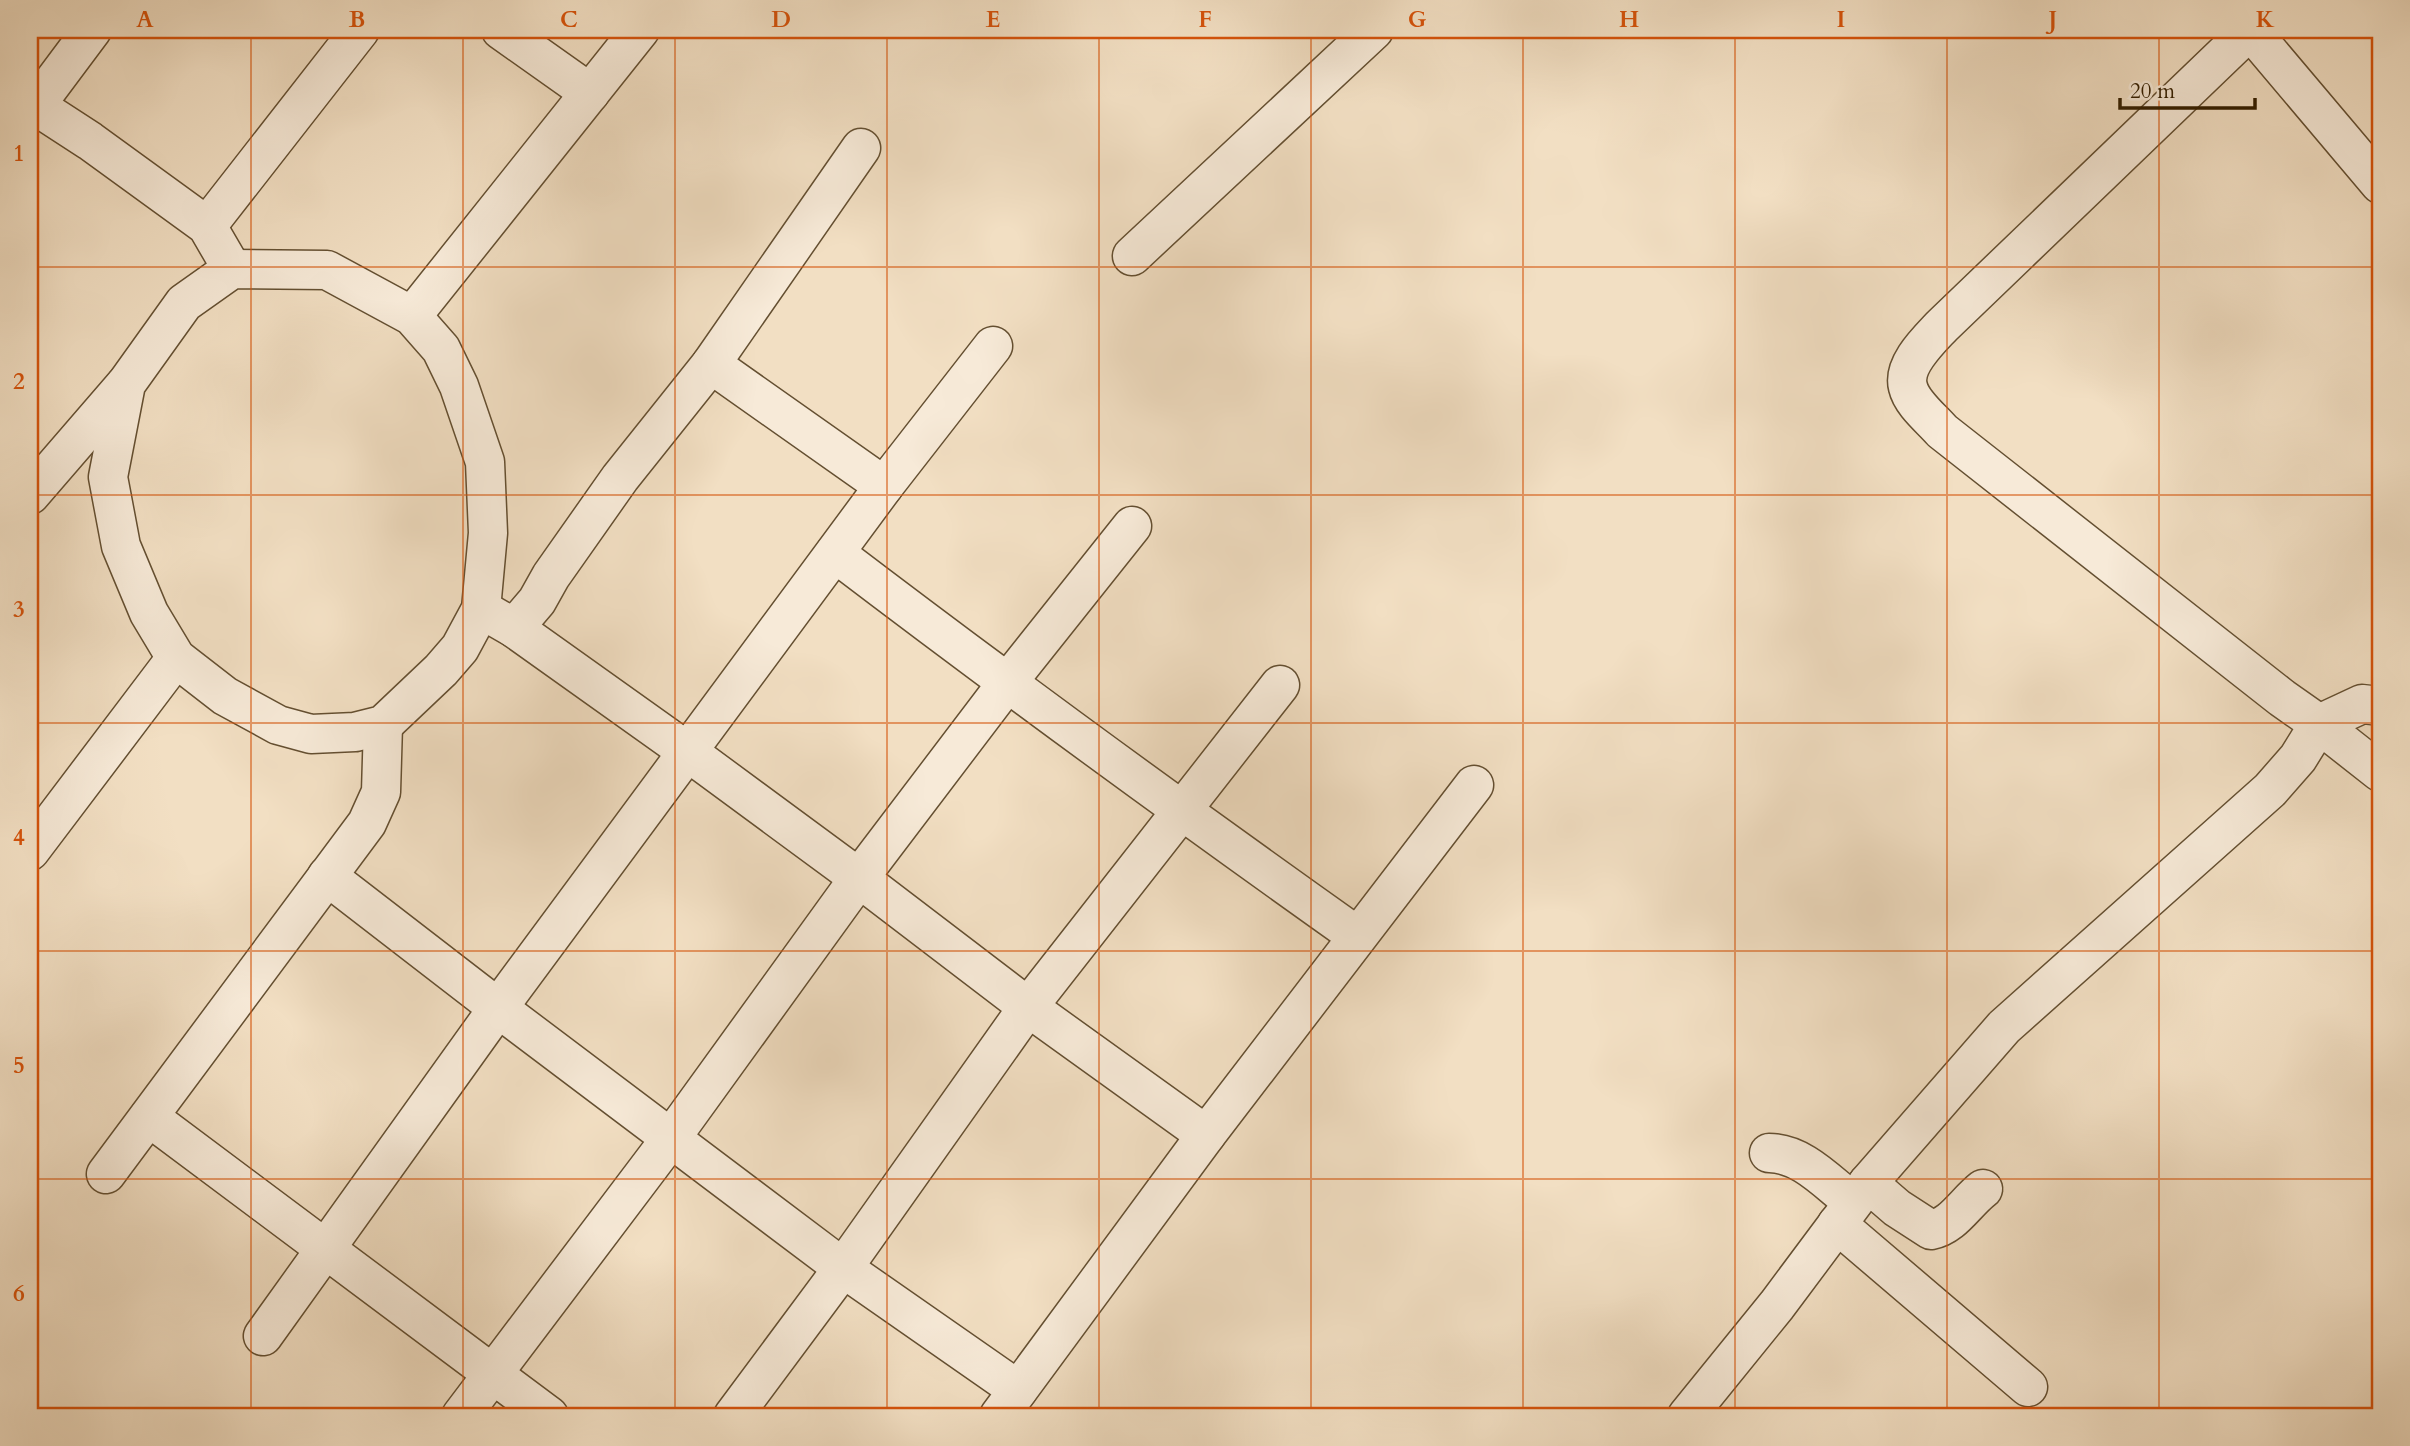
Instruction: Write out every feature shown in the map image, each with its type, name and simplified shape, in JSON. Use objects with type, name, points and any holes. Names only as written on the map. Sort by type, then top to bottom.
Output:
[{"type":"street","points":[[92,30],[31,107],[90,141],[207,226],[232,269]]},
{"type":"street","points":[[207,226],[360,30]]},
{"type":"street","points":[[501,30],[590,93]]},
{"type":"street","points":[[412,316],[640,30]]},
{"type":"street","points":[[1132,256],[1374,30]]},
{"type":"street","points":[[2380,184],[2250,30],[1918,351],[1909,373],[1908,387],[1919,406],[1942,431],[2380,772]]},
{"type":"street","points":[[514,628],[537,601],[551,576],[620,478],[711,364],[861,148]]},
{"type":"street","points":[[34,479],[127,384],[184,303],[232,269],[327,270],[412,316],[441,349],[459,386],[485,462],[488,533],[481,609],[460,648],[441,670],[383,725],[355,732],[312,734],[278,725],[225,696],[176,659],[149,612],[121,546],[108,477],[127,384]]},
{"type":"street","points":[[263,1335],[498,1009],[884,486],[993,346]]},
{"type":"street","points":[[711,364],[884,486]]},
{"type":"street","points":[[461,1416],[671,1138],[859,878],[1007,683],[1132,526]]},
{"type":"street","points":[[835,553],[1180,811],[1357,936]]},
{"type":"street","points":[[481,609],[514,628],[688,752],[1028,1007],[1206,1135]]},
{"type":"street","points":[[33,841],[176,659]]},
{"type":"street","points":[[733,1416],[843,1268],[1028,1007],[1280,685]]},
{"type":"street","points":[[1687,1416],[1777,1305],[1852,1203],[2004,1027],[2270,790],[2298,758],[2319,724],[2362,704],[2380,706]]},
{"type":"street","points":[[106,1174],[367,823],[381,792],[383,725]]},
{"type":"street","points":[[327,876],[498,1009],[843,1268],[1009,1403],[1206,1135],[1474,785]]},
{"type":"street","points":[[149,1116],[549,1416]]},
{"type":"street","points":[[1769,1153],[1781,1153],[1801,1161],[1852,1203],[2028,1387]]},
{"type":"street","points":[[1852,1203],[1897,1208],[1931,1230],[1945,1227],[1971,1198],[1983,1189]]}]
